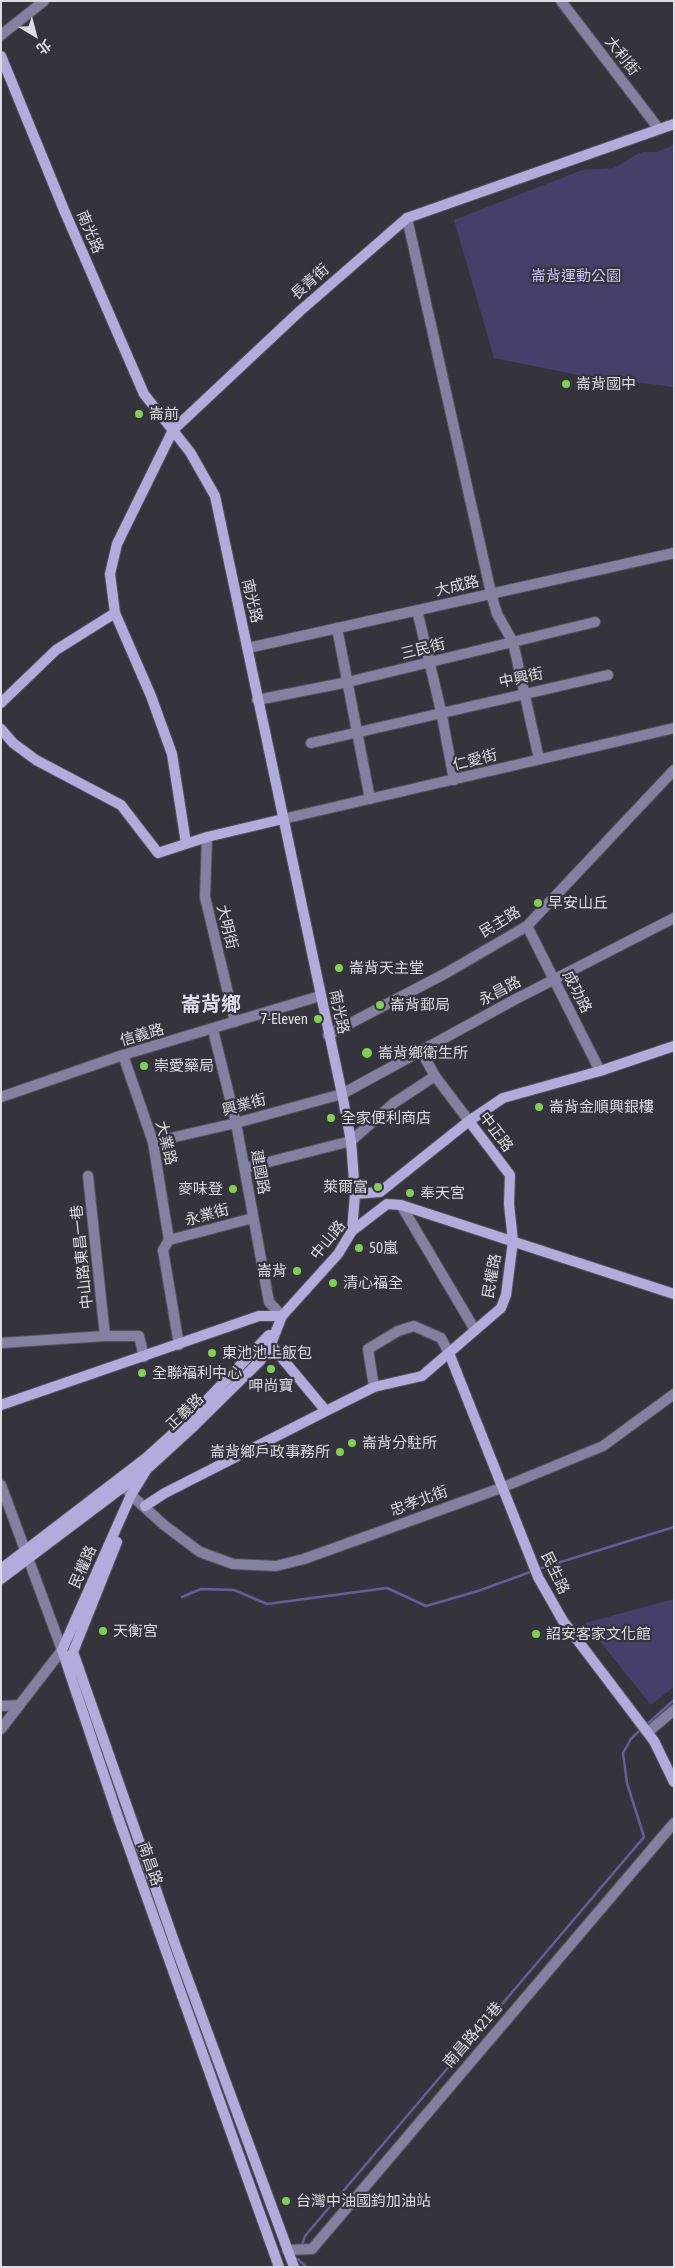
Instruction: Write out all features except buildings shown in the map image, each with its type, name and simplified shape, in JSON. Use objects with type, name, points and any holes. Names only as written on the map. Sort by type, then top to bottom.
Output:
[{"type":"street","points":[[1,35],[44,1]]},
{"type":"street","name":"大利街","points":[[561,1],[659,129]]},
{"type":"street","name":"南光路","points":[[1,56],[64,210],[144,394],[195,460],[215,496],[351,1140],[355,1194],[352,1231]]},
{"type":"street","name":"長青街","points":[[186,843],[172,754],[151,696],[115,613],[110,574],[117,544],[173,430],[300,311],[407,218],[674,124]]},
{"type":"street","points":[[407,218],[491,594],[497,614],[513,642],[539,760]]},
{"type":"street","name":"大成路","points":[[248,648],[674,553]]},
{"type":"street","points":[[417,610],[442,711],[454,780]]},
{"type":"street","points":[[1,703],[56,650],[115,613]]},
{"type":"street","name":"三民街","points":[[257,700],[348,682],[595,622]]},
{"type":"street","points":[[337,628],[359,731],[370,800]]},
{"type":"street","name":"中興街","points":[[442,711],[608,675]]},
{"type":"street","points":[[311,743],[442,711]]},
{"type":"street","name":"仁愛街","points":[[282,820],[674,728]]},
{"type":"street","points":[[1,729],[13,744],[36,760],[121,804],[158,853],[207,837],[282,820]]},
{"type":"street","name":"民主路","points":[[328,1035],[448,972],[527,926],[674,770]]},
{"type":"street","name":"大明街","points":[[207,837],[205,897],[235,1022]]},
{"type":"street","name":"永昌路","points":[[342,1094],[554,979],[674,918]]},
{"type":"street","name":"成功路","points":[[527,926],[600,1071]]},
{"type":"street","name":"信義路","points":[[1,1097],[123,1055],[213,1030],[320,996]]},
{"type":"street","name":"建國路","points":[[213,1030],[236,1123],[269,1302],[282,1316]]},
{"type":"street","points":[[355,1194],[380,1192],[469,1121],[503,1098],[600,1071],[674,1046]]},
{"type":"street","name":"中正路","points":[[421,1052],[435,1076],[510,1175],[509,1204],[513,1241]]},
{"type":"street","name":"大業路","points":[[123,1055],[153,1142],[169,1240],[163,1250],[179,1345]]},
{"type":"street","points":[[245,1168],[351,1140],[394,1103],[435,1076]]},
{"type":"street","name":"興業街","points":[[153,1142],[236,1123],[342,1094]]},
{"type":"street","name":"中山路東昌一巷","points":[[88,1176],[105,1336]]},
{"type":"street","points":[[380,1192],[388,1204],[401,1205],[513,1241]]},
{"type":"street","name":"中山路","points":[[282,1316],[338,1254],[352,1231],[388,1204]]},
{"type":"street","points":[[401,1205],[475,1330]]},
{"type":"street","name":"永業街","points":[[169,1240],[253,1218]]},
{"type":"street","name":"民權路","points":[[146,1506],[165,1493],[374,1387],[422,1376],[501,1308],[506,1295],[513,1241],[674,1294]]},
{"type":"street","points":[[1,1405],[259,1316],[282,1316]]},
{"type":"street","name":"正義路","points":[[121,1483],[147,1469],[260,1361],[282,1316]]},
{"type":"street","points":[[374,1387],[368,1349],[398,1331],[414,1326],[441,1338],[449,1354]]},
{"type":"street","points":[[1,1344],[105,1336],[139,1336],[144,1357]]},
{"type":"street","points":[[269,1342],[326,1411]]},
{"type":"street","name":"正義路","points":[[1,1579],[26,1556],[121,1483],[269,1342]]},
{"type":"street","name":"民生路","points":[[449,1354],[538,1577],[563,1621],[648,1732],[674,1782]]},
{"type":"street","name":"忠孝北街","points":[[121,1483],[131,1495],[146,1506],[164,1525],[200,1552],[233,1564],[276,1566],[304,1559],[501,1488],[603,1446],[674,1394]]},
{"type":"street","points":[[146,1458],[147,1469]]},
{"type":"street","name":"民權路","points":[[62,1650],[131,1495],[147,1469]]},
{"type":"street","name":"南昌路","points":[[1,1485],[62,1650],[127,1843],[279,2267]]},
{"type":"street","name":"民權路","points":[[73,1652],[130,1509],[131,1495]]},
{"type":"street","name":"正義路","points":[[1,1569],[26,1556]]},
{"type":"street","points":[[1,1729],[62,1650]]},
{"type":"street","name":"南昌路","points":[[73,1652],[176,1947],[294,2267]]},
{"type":"street","points":[[1,1706],[20,1705]]},
{"type":"street","points":[[648,1732],[674,1710]]},
{"type":"street","name":"南昌路421巷","points":[[287,2251],[312,2249],[674,1823]]},
{"type":"green space","name":"崙背運動公園","points":[[674,145],[674,387],[578,375],[494,358],[454,220],[582,170],[614,168],[635,155],[643,152],[657,152]]},
{"type":"green space","points":[[674,1599],[674,1687],[651,1705],[585,1623]]},
{"type":"waterway","points":[[538,1569],[674,1527]]},
{"type":"waterway","points":[[182,1597],[201,1589],[234,1590],[267,1604],[387,1588],[426,1606],[478,1591],[533,1571]]},
{"type":"waterway","points":[[646,1725],[674,1700]]},
{"type":"waterway","points":[[302,2245],[305,2236],[644,1837],[627,1783],[623,1753],[631,1739],[642,1728]]},
{"type":"waterway","points":[[294,2260],[298,2259],[306,2267]]},
{"type":"place","name":"崙背國中","points":[[566,384]]},
{"type":"place","name":"崙前","points":[[139,414]]},
{"type":"place","name":"早安山丘","points":[[538,903]]},
{"type":"place","name":"崙背天主堂","points":[[339,968]]},
{"type":"place","name":"崙背郵局","points":[[380,1005]]},
{"type":"place","name":"7-Eleven","points":[[318,1019]]},
{"type":"place","name":"崙背鄉衛生所","points":[[367,1053]]},
{"type":"place","name":"崇愛藥局","points":[[144,1066]]},
{"type":"place","name":"崙背金順興銀樓","points":[[539,1107]]},
{"type":"place","name":"全家便利商店","points":[[331,1118]]},
{"type":"place","name":"萊爾富","points":[[378,1187]]},
{"type":"place","name":"麥味登","points":[[233,1189]]},
{"type":"place","name":"奉天宮","points":[[410,1193]]},
{"type":"place","name":"50嵐","points":[[359,1248]]},
{"type":"place","name":"崙背","points":[[297,1271]]},
{"type":"place","name":"清心福全","points":[[333,1283]]},
{"type":"place","name":"東池池上飯包","points":[[212,1353]]},
{"type":"place","name":"呷尚寶","points":[[271,1369]]},
{"type":"place","name":"全聯福利中心","points":[[142,1373]]},
{"type":"place","name":"崙背分駐所","points":[[352,1443]]},
{"type":"place","name":"崙背鄉戶政事務所","points":[[340,1452]]},
{"type":"place","name":"天衡宮","points":[[103,1631]]},
{"type":"place","name":"詔安客家文化館","points":[[536,1634]]},
{"type":"place","name":"台灣中油國鈞加油站","points":[[286,2201]]},
{"type":"district","name":"崙背鄉","points":[[211,1005]]}]
